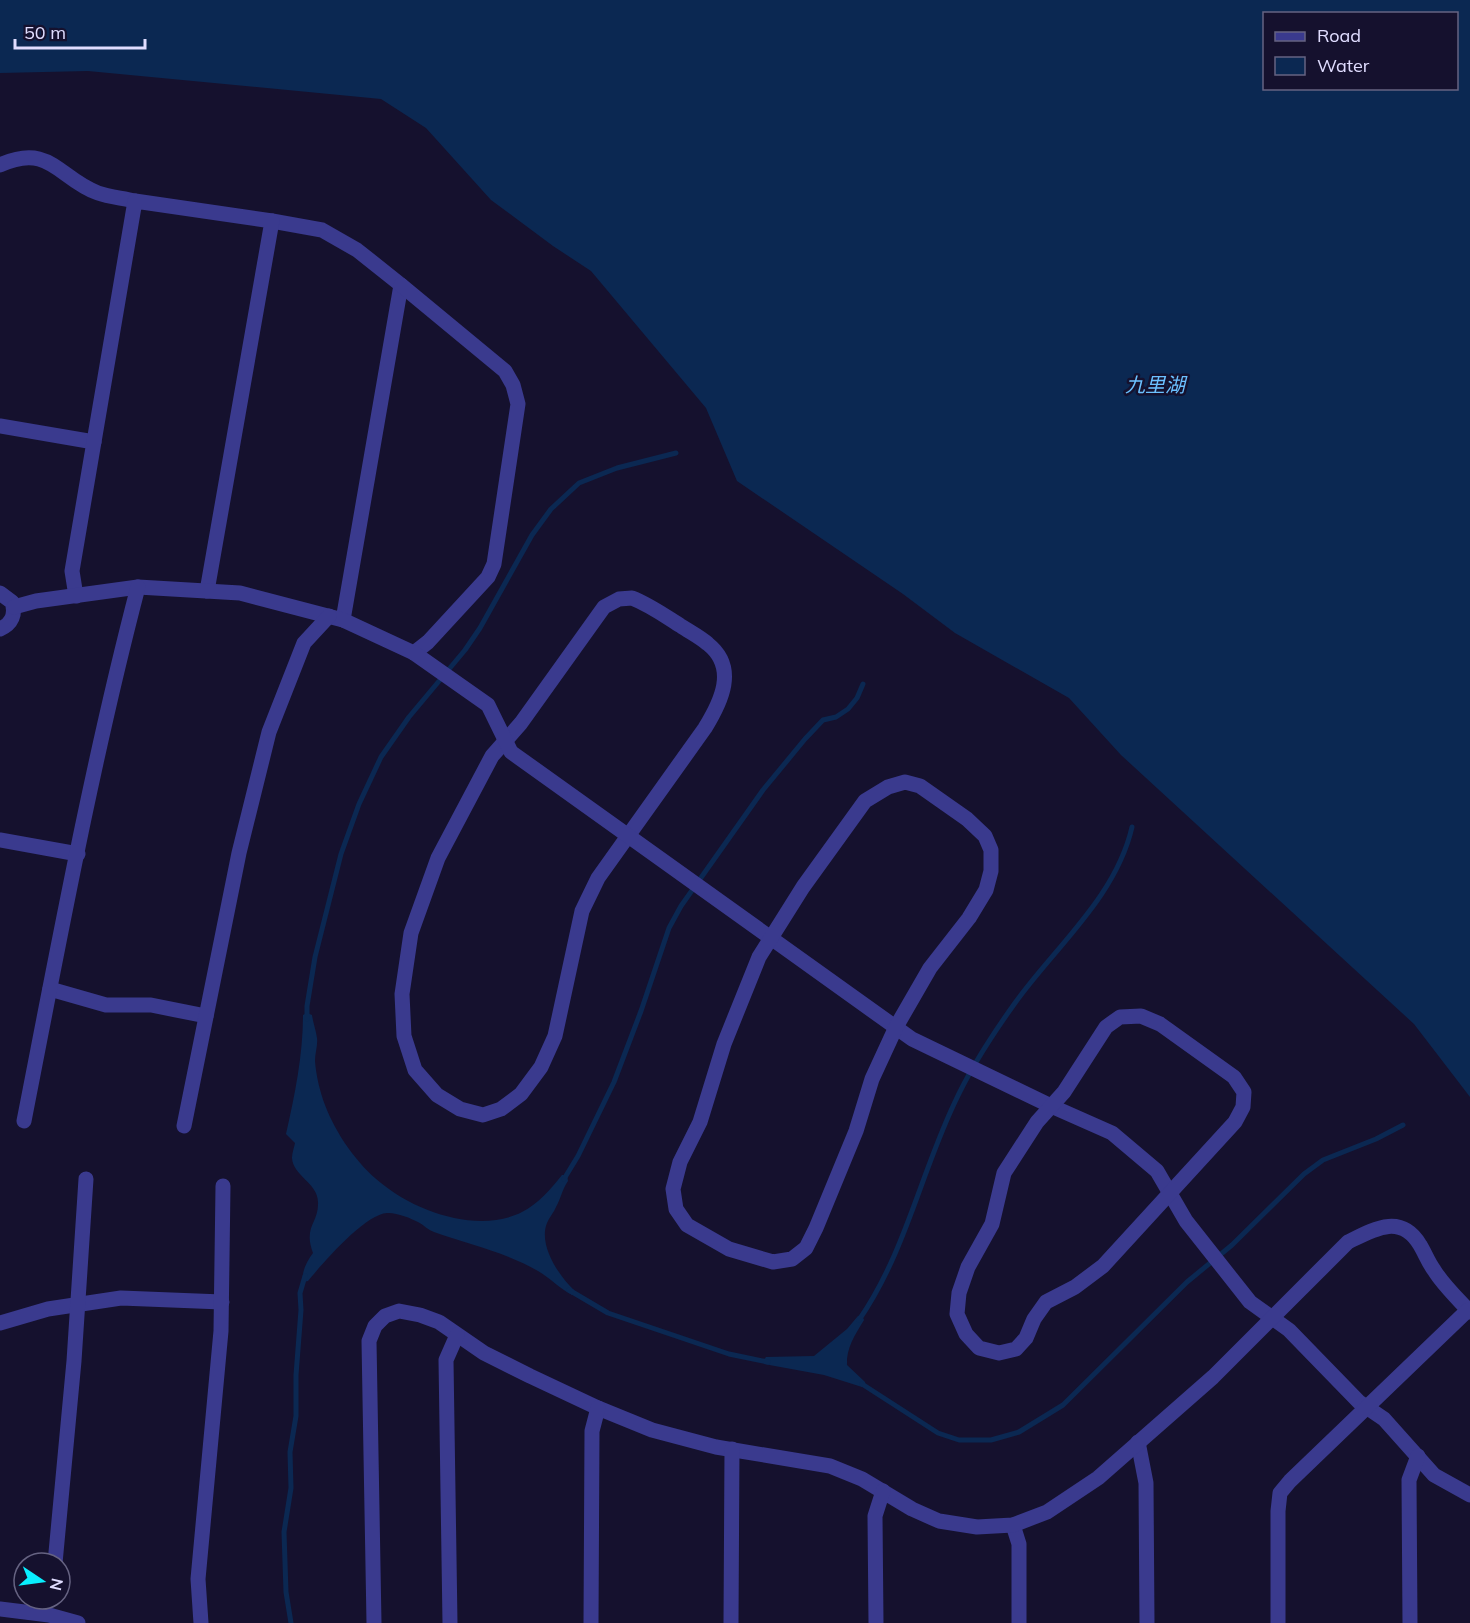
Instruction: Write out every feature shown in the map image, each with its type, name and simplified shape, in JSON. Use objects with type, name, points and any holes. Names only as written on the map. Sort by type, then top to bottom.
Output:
[{"type":"street","points":[[0,165],[14,159],[33,158],[54,164],[77,182],[97,193],[322,230],[357,250],[505,371],[513,385],[518,404],[494,564],[488,577],[428,642],[414,653]]},
{"type":"street","points":[[76,596],[72,571],[135,201]]},
{"type":"street","points":[[207,591],[272,221]]},
{"type":"street","points":[[184,1126],[239,853],[269,732],[304,643],[336,618],[401,285]]},
{"type":"street","points":[[0,426],[94,442]]},
{"type":"street","points":[[24,1121],[118,662],[138,587]]},
{"type":"street","points":[[14,608],[36,601],[138,587],[240,593],[336,618],[414,653],[488,705],[511,752],[912,1039],[1051,1106],[1112,1132],[1157,1171],[1186,1221],[1250,1302],[1289,1330],[1359,1402],[1384,1419],[1434,1475],[1470,1496]]},
{"type":"street","points":[[0,593],[8,597],[14,608],[12,620],[0,629]]},
{"type":"street","points":[[632,598],[644,603],[710,645],[722,659],[725,680],[720,704],[705,728],[627,835],[598,878],[582,910],[555,1035],[541,1067],[521,1094],[501,1110],[483,1115],[460,1109],[436,1095],[415,1070],[404,1036],[402,994],[411,933],[438,858],[492,756],[521,723],[604,607],[619,599],[632,598]]},
{"type":"street","points":[[905,782],[920,786],[967,819],[985,836],[991,850],[991,871],[986,890],[969,918],[930,968],[896,1027],[872,1079],[856,1131],[821,1218],[806,1248],[792,1259],[773,1262],[729,1249],[687,1225],[676,1209],[673,1189],[678,1171],[700,1122],[724,1044],[759,957],[802,887],[865,801],[888,787],[905,782]]},
{"type":"street","points":[[0,840],[78,854]]},
{"type":"street","points":[[50,989],[106,1005],[151,1005],[206,1016]]},
{"type":"street","points":[[1141,1016],[1160,1024],[1234,1077],[1244,1092],[1243,1107],[1235,1122],[1170,1192],[1103,1266],[1075,1287],[1046,1302],[1034,1319],[1026,1338],[1016,1349],[999,1353],[979,1348],[966,1334],[957,1314],[959,1293],[968,1267],[992,1224],[1004,1173],[1037,1122],[1064,1092],[1106,1027],[1120,1017],[1141,1016]]},
{"type":"street","points":[[56,1551],[78,1305],[86,1179]]},
{"type":"street","points":[[201,1623],[198,1579],[221,1331],[223,1186]]},
{"type":"street","points":[[374,1623],[369,1341],[375,1326],[385,1316],[399,1311],[439,1322],[484,1353],[598,1408],[652,1430],[732,1449],[830,1466],[862,1479],[912,1509],[939,1521],[977,1527],[1013,1525],[1047,1512],[1098,1478],[1213,1377],[1348,1242],[1375,1228],[1392,1225],[1408,1232],[1419,1243],[1434,1271],[1469,1311],[1280,1493],[1278,1623]]},
{"type":"street","points":[[0,1323],[48,1309],[121,1298],[222,1302]]},
{"type":"street","points":[[450,1623],[446,1360],[458,1335]]},
{"type":"street","points":[[591,1623],[592,1431],[598,1408]]},
{"type":"street","points":[[1138,1442],[1146,1483],[1147,1623]]},
{"type":"street","points":[[731,1623],[732,1449]]},
{"type":"street","points":[[1410,1623],[1410,1480],[1418,1456]]},
{"type":"street","points":[[876,1623],[875,1516],[883,1491]]},
{"type":"street","points":[[1013,1525],[1019,1544],[1019,1623]]},
{"type":"street","points":[[0,1609],[50,1615],[78,1623]]},
{"type":"street","points":[[50,1611],[50,1615]]},
{"type":"water","name":"九里湖","points":[[0,0],[1470,0],[1470,1097],[1414,1024],[1121,755],[1069,698],[955,633],[903,594],[737,481],[706,408],[591,271],[491,200],[426,128],[381,99],[88,71],[0,73]]},
{"type":"water","points":[[307,1013],[312,1015],[316,1032],[316,1072],[321,1095],[330,1116],[356,1158],[372,1175],[395,1193],[412,1203],[448,1217],[487,1221],[505,1218],[528,1209],[544,1196],[562,1175],[567,1175],[568,1181],[547,1223],[545,1241],[556,1268],[575,1294],[572,1295],[538,1271],[513,1259],[434,1232],[411,1219],[390,1213],[378,1216],[356,1230],[308,1281],[303,1282],[305,1267],[313,1253],[310,1231],[318,1209],[318,1202],[314,1190],[293,1164],[295,1143],[286,1134],[300,1060],[303,1015]]},
{"type":"water","points":[[862,1315],[864,1320],[854,1336],[847,1365],[865,1382],[866,1387],[824,1375],[764,1364],[766,1357],[814,1356],[847,1329],[858,1316]]},
{"type":"waterway","points":[[307,1019],[315,957],[341,854],[359,804],[381,757],[409,717],[465,650],[480,628],[532,535],[551,509],[579,483],[617,468],[676,453]]},
{"type":"waterway","points":[[564,1179],[578,1156],[614,1082],[669,928],[681,906],[763,790],[823,720],[836,717],[848,709],[857,698],[863,684]]},
{"type":"waterway","points":[[859,1320],[888,1268],[942,1131],[967,1078],[1015,1003],[1098,899],[1113,876],[1132,827]]},
{"type":"waterway","points":[[862,1384],[938,1433],[959,1440],[991,1440],[1019,1432],[1063,1405],[1187,1282],[1232,1245],[1304,1174],[1323,1160],[1376,1139],[1403,1125]]},
{"type":"waterway","points":[[291,1623],[286,1592],[284,1532],[291,1488],[290,1452],[296,1416],[300,1293],[305,1276]]},
{"type":"waterway","points":[[569,1290],[608,1313],[729,1354],[768,1362]]}]
